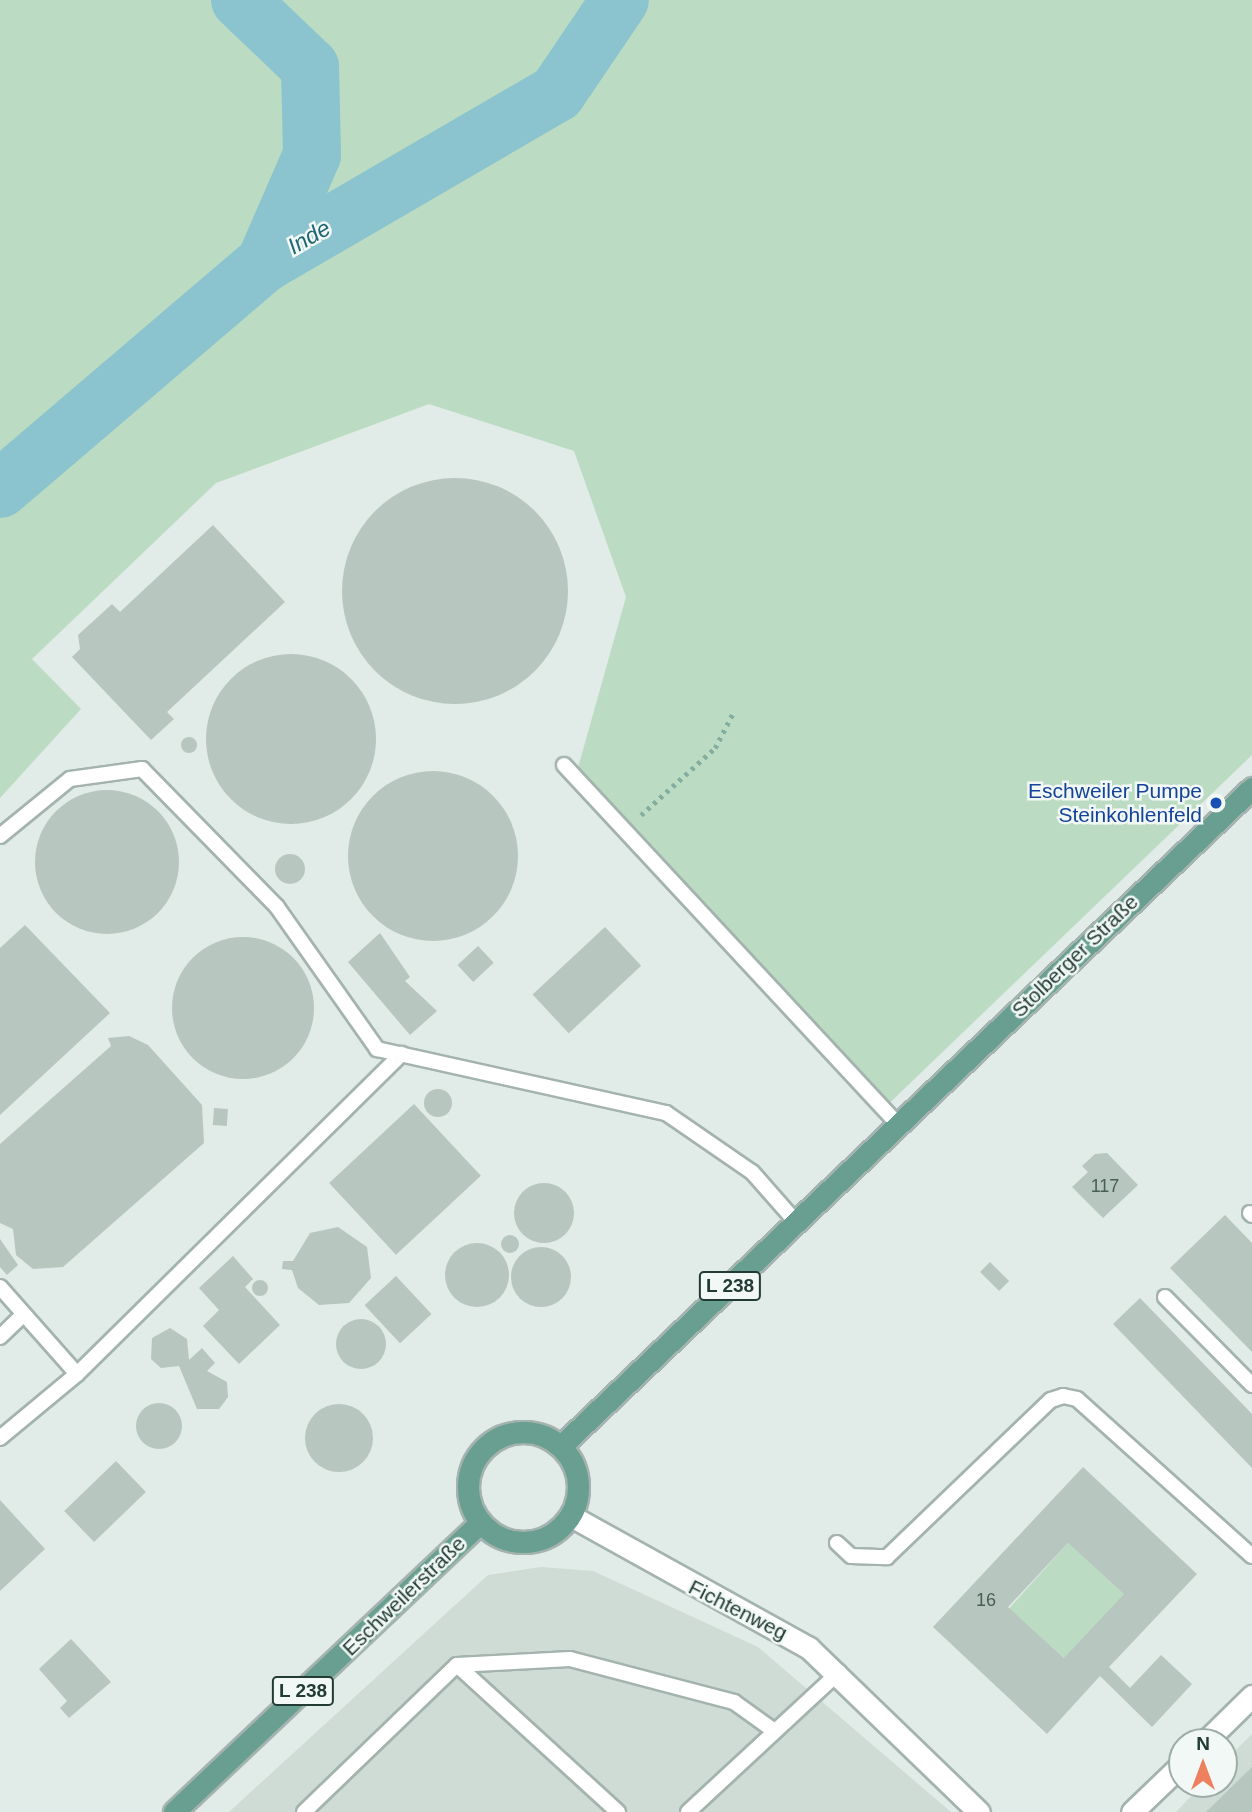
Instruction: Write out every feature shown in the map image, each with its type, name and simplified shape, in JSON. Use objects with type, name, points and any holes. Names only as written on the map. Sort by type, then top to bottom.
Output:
[{"type":"main road","name":"Stolberger Straße","points":[[898,1125],[1252,788]]},
{"type":"main road","name":"L 238","points":[[561,1446],[898,1125]]},
{"type":"main road","points":[[528,1431],[561,1446],[577,1472],[571,1516],[550,1535],[525,1543],[480,1523],[467,1486],[470,1468],[492,1439],[528,1431]]},
{"type":"main road","name":"Eschweilerstraße","points":[[174,1812],[480,1523]]},
{"type":"street","name":"Fichtenweg","points":[[571,1516],[698,1590],[774,1625],[839,1672],[979,1812]]},
{"type":"street","points":[[1219,1728],[1252,1696]]},
{"type":"street","points":[[1132,1812],[1168,1777]]},
{"type":"lane","points":[[564,765],[898,1125]]},
{"type":"lane","points":[[0,836],[71,779],[142,769],[277,907],[377,1049],[667,1113],[752,1172],[797,1223]]},
{"type":"lane","points":[[0,1438],[76,1374],[402,1054]]},
{"type":"lane","points":[[0,1287],[21,1317],[76,1374]]},
{"type":"lane","points":[[1165,1297],[1252,1385]]},
{"type":"lane","points":[[0,1336],[21,1317]]},
{"type":"lane","points":[[837,1543],[850,1556],[887,1557],[1051,1400],[1063,1396],[1077,1399],[1252,1556]]},
{"type":"lane","points":[[304,1812],[457,1665],[570,1659],[734,1702],[773,1730]]},
{"type":"lane","points":[[457,1665],[618,1812]]},
{"type":"lane","points":[[688,1812],[773,1730],[839,1672]]},
{"type":"path","points":[[625,830],[715,748],[734,710]]},
{"type":"shaded area","points":[[541,1567],[593,1571],[758,1647],[951,1812],[229,1812],[488,1575]]},
{"type":"shaded area","points":[[1252,1734],[1252,1812],[1176,1812],[1190,1798],[1238,1798],[1238,1748]]},
{"type":"green space","points":[[0,0],[1252,0],[1252,755],[878,1114],[574,782],[626,597],[574,451],[429,404],[216,483],[32,659],[81,709],[0,798]]},
{"type":"green space","points":[[1068,1543],[1124,1594],[1066,1659],[1009,1608]]},
{"type":"building","points":[[455,478],[498,487],[518,497],[535,511],[549,528],[559,548],[568,591],[559,634],[549,654],[535,671],[518,685],[498,695],[455,704],[412,695],[392,685],[375,671],[361,654],[351,634],[342,591],[351,548],[361,528],[375,511],[392,497],[412,487]]},
{"type":"building","points":[[213,525],[285,602],[167,712],[174,719],[151,740],[72,657],[80,649],[78,635],[112,604],[120,612]]},
{"type":"building","points":[[291,654],[324,660],[351,679],[370,706],[376,739],[370,772],[351,799],[324,818],[291,824],[258,818],[231,799],[212,772],[206,739],[212,706],[231,679],[258,660]]},
{"type":"building","points":[[186,737],[192,737],[197,745],[195,751],[186,753],[181,748],[181,742]]},
{"type":"building","points":[[433,771],[465,778],[480,785],[493,796],[504,809],[511,824],[518,856],[511,888],[504,903],[493,916],[480,927],[465,934],[433,941],[401,934],[386,927],[373,916],[362,903],[355,888],[348,856],[355,824],[362,809],[373,796],[386,785],[401,778]]},
{"type":"building","points":[[107,790],[135,795],[158,811],[174,834],[179,862],[174,890],[158,913],[135,929],[107,934],[79,929],[56,913],[40,890],[35,862],[40,834],[56,811],[79,795]]},
{"type":"building","points":[[290,854],[300,859],[305,869],[300,879],[290,884],[280,879],[275,869],[280,859]]},
{"type":"building","points":[[25,925],[110,1013],[0,1115],[0,948]]},
{"type":"building","points":[[605,927],[641,966],[569,1033],[533,995]]},
{"type":"building","points":[[380,933],[410,977],[405,981],[437,1011],[410,1035],[348,962]]},
{"type":"building","points":[[243,937],[270,942],[293,958],[309,981],[314,1008],[309,1035],[293,1058],[270,1074],[243,1079],[216,1074],[193,1058],[177,1035],[172,1008],[177,981],[193,958],[216,942]]},
{"type":"building","points":[[478,946],[494,963],[473,982],[458,965]]},
{"type":"building","points":[[129,1036],[148,1045],[202,1105],[204,1143],[63,1267],[33,1269],[16,1255],[13,1229],[0,1223],[0,1144],[111,1046],[108,1038]]},
{"type":"building","points":[[438,1089],[448,1093],[452,1103],[448,1113],[438,1117],[428,1113],[424,1103],[428,1093]]},
{"type":"building","points":[[414,1104],[481,1176],[396,1255],[329,1183]]},
{"type":"building","points":[[214,1108],[228,1109],[227,1126],[213,1125]]},
{"type":"building","points":[[1107,1153],[1138,1185],[1103,1218],[1072,1187],[1088,1172],[1082,1166],[1095,1154]]},
{"type":"building","points":[[544,1183],[565,1192],[574,1213],[565,1234],[544,1243],[523,1234],[514,1213],[523,1192]]},
{"type":"building","points":[[1225,1215],[1252,1243],[1252,1352],[1170,1268]]},
{"type":"building","points":[[338,1227],[367,1247],[371,1278],[349,1303],[319,1305],[298,1288],[292,1270],[282,1269],[283,1261],[293,1261],[310,1233]]},
{"type":"building","points":[[510,1235],[516,1238],[519,1244],[516,1250],[510,1253],[504,1250],[501,1244],[504,1238]]},
{"type":"building","points":[[0,1239],[18,1265],[7,1275],[0,1267]]},
{"type":"building","points":[[477,1243],[495,1249],[503,1257],[509,1275],[503,1293],[495,1301],[477,1307],[459,1301],[451,1293],[445,1275],[451,1257],[459,1249]]},
{"type":"building","points":[[535,1247],[547,1247],[566,1260],[571,1277],[569,1289],[558,1302],[547,1307],[535,1307],[516,1294],[511,1283],[511,1271],[524,1252]]},
{"type":"building","points":[[233,1256],[253,1279],[245,1287],[280,1325],[239,1364],[203,1326],[219,1310],[199,1288]]},
{"type":"building","points":[[990,1262],[1009,1281],[999,1291],[980,1272]]},
{"type":"building","points":[[396,1276],[431,1314],[400,1343],[365,1305]]},
{"type":"building","points":[[260,1280],[268,1288],[260,1296],[252,1288]]},
{"type":"building","points":[[1140,1298],[1252,1414],[1252,1468],[1113,1324]]},
{"type":"building","points":[[361,1319],[379,1326],[386,1344],[379,1362],[361,1369],[343,1362],[336,1344],[343,1326]]},
{"type":"building","points":[[170,1328],[187,1339],[189,1360],[202,1348],[215,1363],[207,1371],[227,1382],[228,1397],[219,1409],[197,1409],[179,1366],[161,1368],[151,1359],[152,1338]]},
{"type":"building","points":[[159,1403],[175,1410],[182,1426],[175,1442],[159,1449],[143,1442],[136,1426],[143,1410]]},
{"type":"building","points":[[339,1404],[352,1407],[363,1414],[370,1425],[373,1438],[370,1451],[363,1462],[352,1469],[339,1472],[326,1469],[315,1462],[308,1451],[305,1438],[308,1425],[315,1414],[326,1407]]},
{"type":"building","points":[[116,1461],[146,1492],[94,1542],[64,1511]]},
{"type":"building","points":[[1083,1467],[1197,1574],[1109,1667],[1130,1688],[1161,1655],[1192,1684],[1152,1727],[1100,1676],[1047,1734],[933,1627]],"holes":[[[1068,1543],[1124,1594],[1064,1658],[1008,1607]]]},
{"type":"building","points":[[0,1500],[45,1549],[0,1591]]},
{"type":"building","points":[[71,1639],[111,1682],[69,1718],[60,1708],[67,1701],[39,1669]]},
{"type":"building","points":[[1252,1767],[1252,1812],[1206,1812],[1220,1798],[1238,1798],[1238,1781]]},
{"type":"waterway","points":[[240,0],[310,67],[312,155],[265,263]]},
{"type":"waterway","name":"Inde","points":[[0,489],[265,263],[557,93],[620,0]]},
{"type":"place","name":"Eschweiler Pumpe Steinkohlenfeld","points":[[1216,803]]}]
